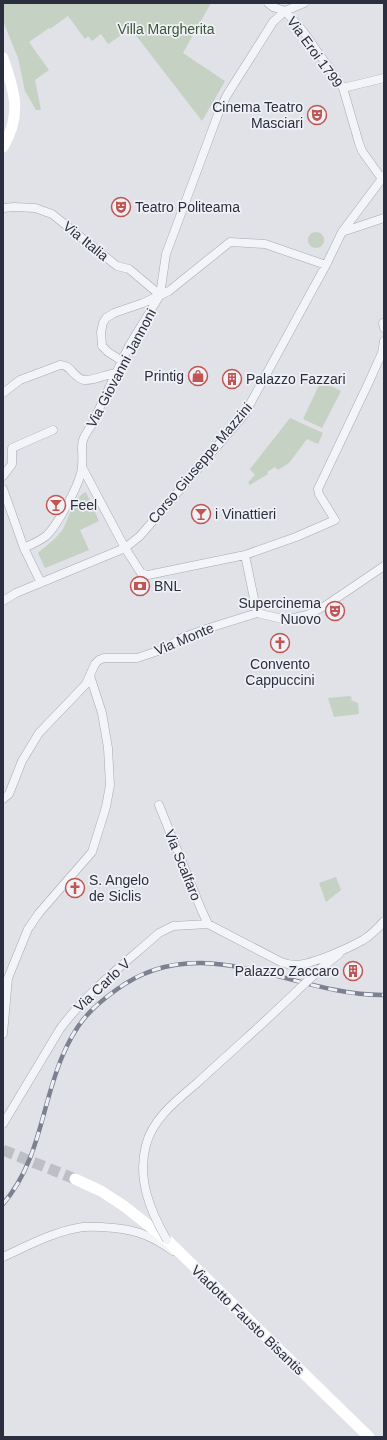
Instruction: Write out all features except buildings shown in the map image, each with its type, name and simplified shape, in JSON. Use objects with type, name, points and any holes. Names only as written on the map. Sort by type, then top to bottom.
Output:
[{"type":"main road","points":[[3,58],[12,83],[15,99],[13,126],[9,138],[3,147]]},
{"type":"main road","name":"Viadotto Fausto Bisantis","points":[[75,1179],[101,1191],[124,1206],[167,1240],[369,1437]]},
{"type":"street","name":"Via Eroi 1799","points":[[268,3],[272,7],[285,7],[343,88],[361,147],[383,178]]},
{"type":"street","name":"Via Giovanni Jannoni","points":[[82,466],[81,446],[83,437],[91,426],[122,361],[160,295],[166,254],[220,109],[227,95],[273,22],[285,7],[304,3]]},
{"type":"street","points":[[343,88],[384,78]]},
{"type":"street","name":"Corso Giuseppe Mazzini","points":[[3,601],[16,593],[124,548],[140,536],[244,414],[326,265],[342,232],[383,178]]},
{"type":"street","name":"Via Italia","points":[[3,208],[35,208],[52,214],[117,266],[128,269],[160,295]]},
{"type":"street","points":[[342,232],[384,218]]},
{"type":"street","points":[[122,361],[102,346],[102,323],[106,318],[169,291],[230,242],[266,244],[326,265]]},
{"type":"street","points":[[143,303],[149,313]]},
{"type":"street","points":[[82,466],[124,548],[140,573],[148,575],[246,555],[296,537],[336,520],[319,494],[318,489],[382,353],[384,341]]},
{"type":"street","points":[[3,393],[20,380],[60,365],[66,365],[79,378],[86,380],[116,373]]},
{"type":"street","points":[[3,476],[12,464],[11,451],[13,448],[53,430]]},
{"type":"street","points":[[24,548],[45,536],[55,525],[76,486],[82,466]]},
{"type":"street","points":[[4,494],[24,548],[41,583]]},
{"type":"street","points":[[246,555],[257,614]]},
{"type":"street","name":"Via Monte","points":[[90,676],[97,662],[104,658],[137,658],[167,648],[179,639],[206,629],[257,614],[286,620],[307,615],[325,606],[384,566]]},
{"type":"street","points":[[3,798],[9,794],[22,761],[40,733],[80,690],[90,676]]},
{"type":"street","points":[[3,1034],[8,978],[28,929],[33,920],[92,852],[106,807],[110,785],[108,748],[102,713],[90,676]]},
{"type":"street","name":"Via Scalfaro","points":[[159,805],[208,924]]},
{"type":"street","points":[[167,1240],[152,1212],[144,1184],[143,1172],[146,1144],[155,1124],[171,1106],[244,1041],[320,970],[346,948],[370,935],[384,921]]},
{"type":"street","name":"Via Carlo V","points":[[3,1124],[60,1029],[83,1000],[159,933],[173,926],[208,924],[281,962],[293,965],[309,963],[346,948]]},
{"type":"street","points":[[3,1257],[51,1236],[84,1227],[101,1227],[133,1230],[154,1239],[189,1263]]},
{"type":"green space","name":"Villa Margherita","points":[[3,3],[211,3],[183,53],[225,81],[202,121],[131,29],[108,44],[101,34],[92,41],[88,36],[85,39],[68,16],[29,42],[49,70],[35,80],[41,110],[36,110],[25,91],[18,58],[3,21]]},
{"type":"green space","points":[[313,232],[319,232],[324,237],[322,246],[319,248],[313,248],[308,243],[308,237]]},
{"type":"green space","points":[[321,381],[341,391],[322,428],[303,419]]},
{"type":"green space","points":[[290,418],[323,433],[318,444],[307,439],[289,463],[278,470],[275,467],[267,472],[268,474],[250,485],[248,482],[255,475],[250,469]]},
{"type":"green space","points":[[86,492],[99,521],[80,530],[89,550],[45,568],[38,553],[60,533],[74,503]]},
{"type":"green space","points":[[352,697],[351,700],[358,703],[359,714],[334,717],[328,698]]},
{"type":"green space","points":[[336,877],[341,890],[326,902],[319,883]]},
{"type":"tunnel","points":[[3,1150],[75,1179]]},
{"type":"railway","points":[[3,1204],[25,1170],[55,1076],[72,1036],[83,1019],[106,997],[116,990],[149,972],[182,964],[215,964],[248,969],[315,986],[349,992],[384,995]]},
{"type":"place","name":"Cinema Teatro Masciari","points":[[317,115]]},
{"type":"place","name":"Teatro Politeama","points":[[121,207]]},
{"type":"place","name":"Printig","points":[[198,376]]},
{"type":"place","name":"Palazzo Fazzari","points":[[232,379]]},
{"type":"place","name":"Feel","points":[[56,505]]},
{"type":"place","name":"i Vinattieri","points":[[201,514]]},
{"type":"place","name":"BNL","points":[[140,586]]},
{"type":"place","name":"Supercinema Nuovo","points":[[335,611]]},
{"type":"place","name":"Convento Cappuccini","points":[[280,643]]},
{"type":"place","name":"S. Angelo de Siclis","points":[[75,888]]},
{"type":"place","name":"Palazzo Zaccaro","points":[[353,971]]}]
